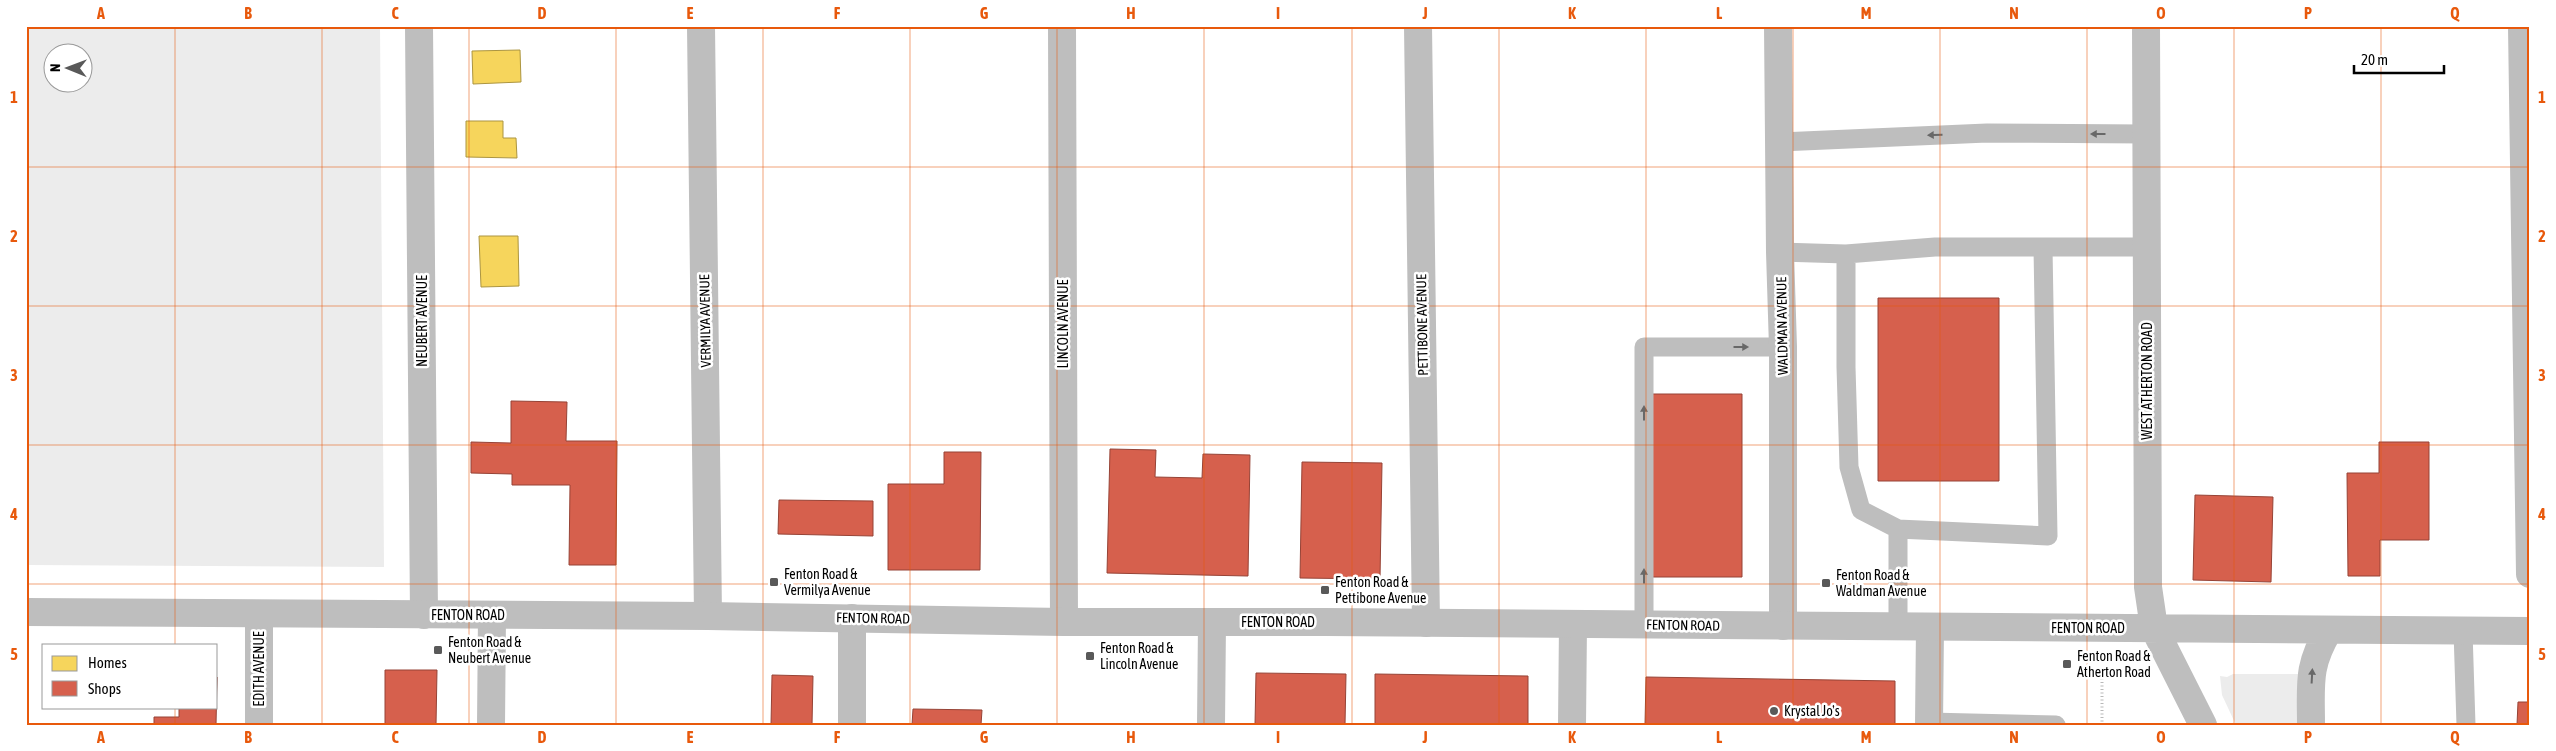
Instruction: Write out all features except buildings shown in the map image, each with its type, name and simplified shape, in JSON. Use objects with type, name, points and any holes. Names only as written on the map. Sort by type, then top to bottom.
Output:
[{"type":"street","name":"NEUBERT AVENUE","points":[[419,26],[424,615]]},
{"type":"street","name":"VERMILYA AVENUE","points":[[702,26],[708,616]]},
{"type":"street","name":"LINCOLN AVENUE","points":[[1062,26],[1064,622]]},
{"type":"street","name":"PETTIBONE AVENUE","points":[[1418,26],[1426,623]]},
{"type":"street","name":"WALDMAN AVENUE","points":[[1778,26],[1780,252],[1783,347],[1783,626]]},
{"type":"street","name":"WEST ATHERTON ROAD","points":[[2146,26],[2148,587],[2154,628],[2203,725]]},
{"type":"street","points":[[2522,26],[2530,574]]},
{"type":"street","name":"FENTON ROAD","points":[[26,612],[708,616],[1064,622],[1644,624],[2530,631]]},
{"type":"street","name":"EDITH AVENUE","points":[[259,614],[259,725]]},
{"type":"street","points":[[491,725],[492,615]]},
{"type":"street","points":[[852,618],[852,725]]},
{"type":"street","points":[[1211,725],[1212,622]]},
{"type":"street","points":[[1572,725],[1573,624]]},
{"type":"street","points":[[1929,723],[1930,627]]},
{"type":"street","points":[[2311,725],[2311,671],[2316,651],[2329,630]]},
{"type":"lane","points":[[1780,142],[1987,133],[2146,134]]},
{"type":"lane","points":[[1780,252],[1846,254],[1935,247],[2147,247]]},
{"type":"lane","points":[[1846,254],[1846,367],[1849,467],[1862,510],[1898,529],[2048,536],[2043,248]]},
{"type":"lane","points":[[1644,624],[1644,347],[1783,347]]},
{"type":"lane","points":[[1898,529],[1898,627]]},
{"type":"lane","points":[[2464,631],[2466,725]]},
{"type":"lane","points":[[1929,723],[2056,725]]},
{"type":"path","points":[[2102,669],[2102,725]]},
{"type":"shaded area","points":[[26,26],[380,26],[384,567],[26,565]]},
{"type":"shaded area","points":[[2233,674],[2302,674],[2302,725],[2236,725],[2222,695],[2220,676],[2227,677]]},
{"type":"place","name":"Fenton Road & Vermilya Avenue","points":[[774,582]]},
{"type":"place","name":"Fenton Road & Waldman Avenue","points":[[1826,583]]},
{"type":"place","name":"Fenton Road & Pettibone Avenue","points":[[1325,590]]},
{"type":"place","name":"Fenton Road & Neubert Avenue","points":[[438,650]]},
{"type":"place","name":"Fenton Road & Lincoln Avenue","points":[[1090,656]]},
{"type":"place","name":"Fenton Road & Atherton Road","points":[[2067,664]]},
{"type":"place","name":"Krystal Jo's","points":[[1774,711]]}]
